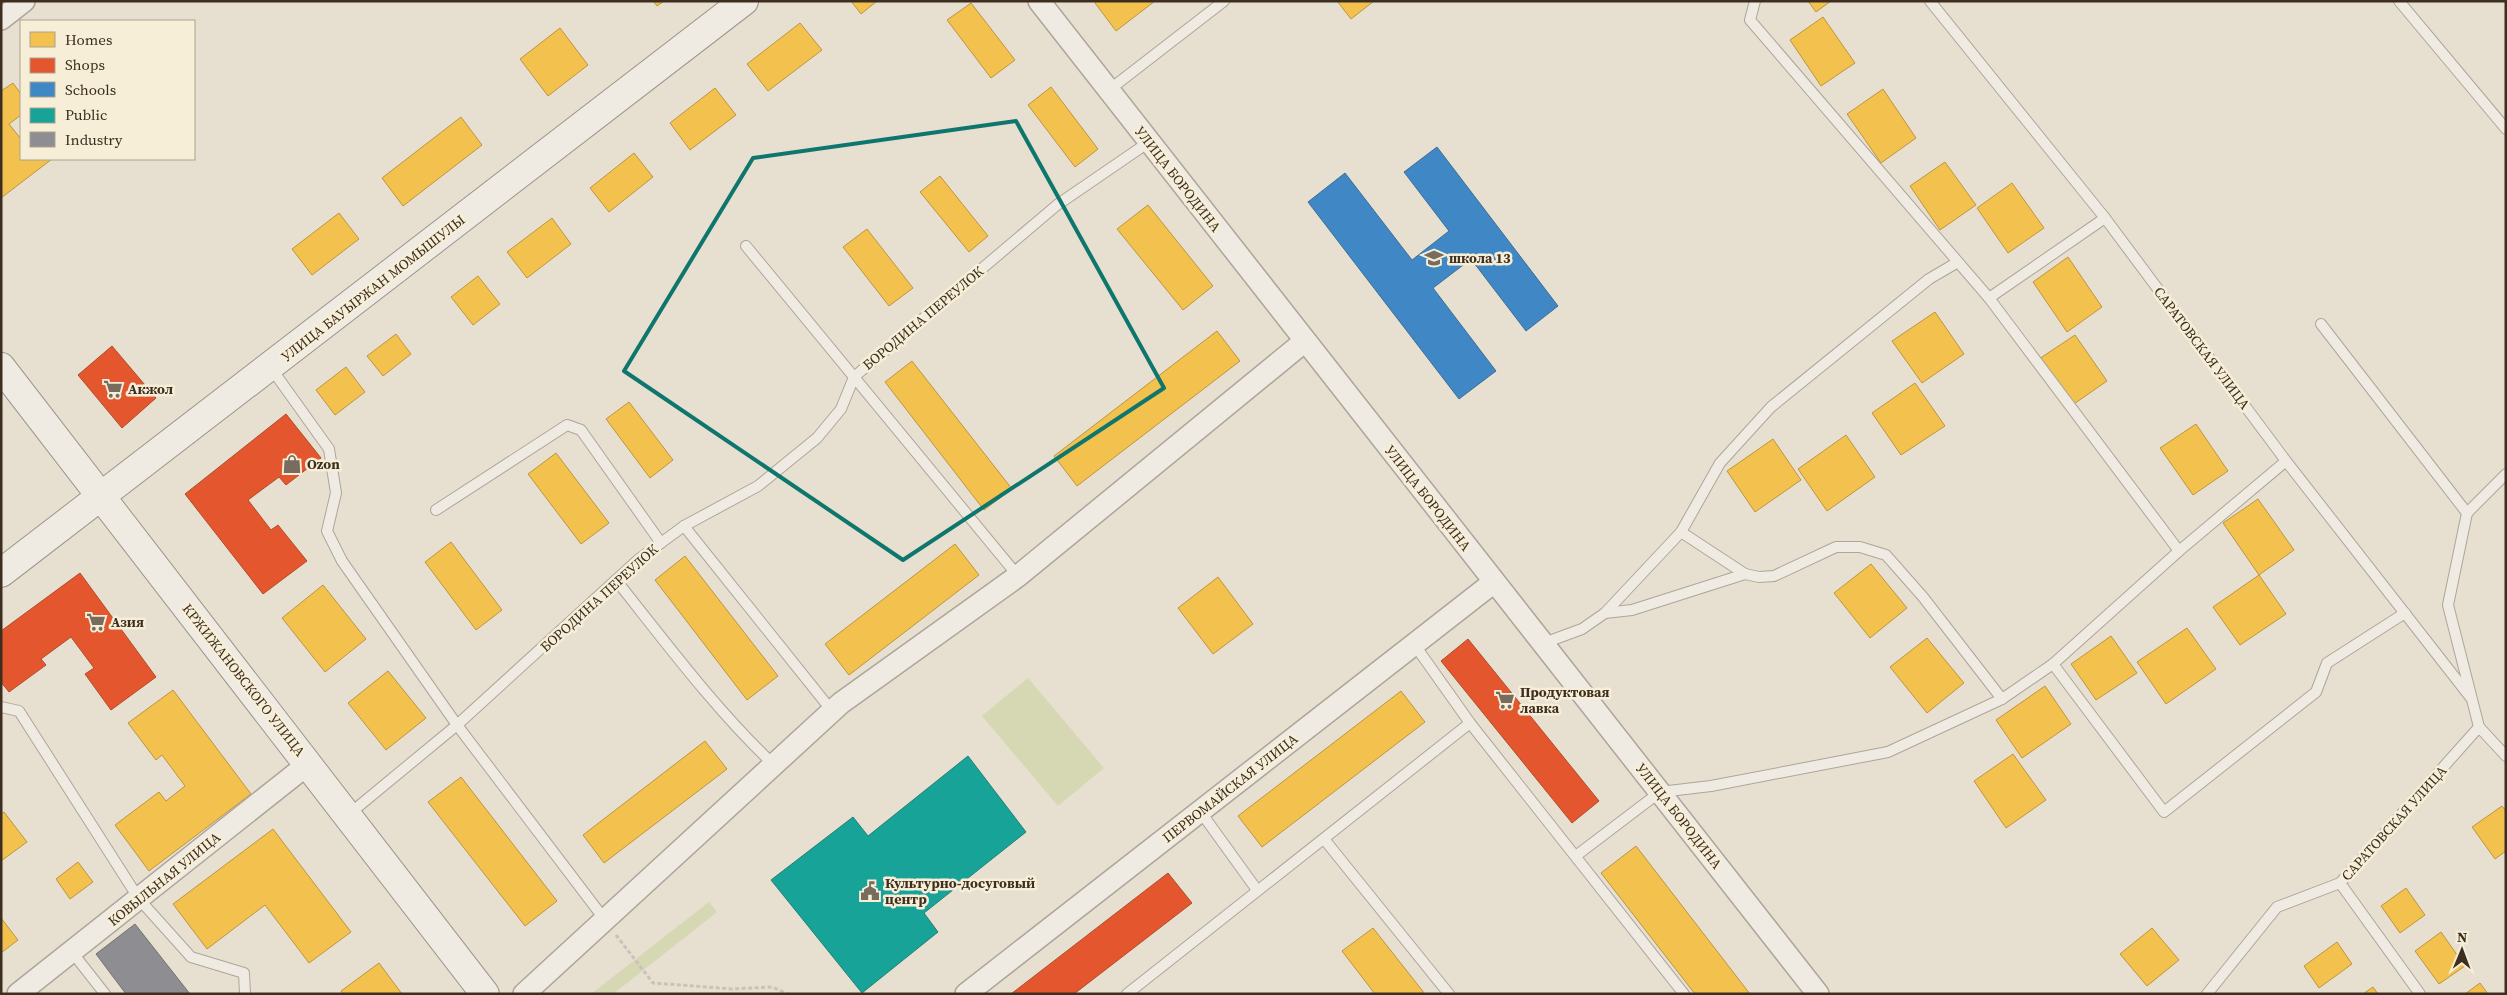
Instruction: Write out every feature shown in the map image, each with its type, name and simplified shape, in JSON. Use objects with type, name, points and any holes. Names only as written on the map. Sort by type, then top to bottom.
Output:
[{"type":"street","points":[[1,19],[24,1]]},
{"type":"street","name":"УЛИЦА БАУЫРЖАН МОМЫШУЛЫ","points":[[1,573],[744,1]]},
{"type":"street","name":"УЛИЦА БОРОДИНА","points":[[1039,1],[1818,994]]},
{"type":"street","points":[[524,994],[832,711],[1018,576],[1305,340]]},
{"type":"street","name":"КРЖИЖАНОВСКОГО УЛИЦА","points":[[1,367],[485,994]]},
{"type":"street","name":"ПЕРВОМАЙСКАЯ УЛИЦА","points":[[966,994],[1494,582]]},
{"type":"street","name":"КОВЫЛЬНАЯ УЛИЦА","points":[[18,994],[308,764]]},
{"type":"lane","points":[[1108,90],[1224,1]]},
{"type":"lane","points":[[1755,1],[1750,20],[1989,298],[2179,551]]},
{"type":"lane","name":"САРАТОВСКАЯ УЛИЦА","points":[[1930,1],[2105,218],[2286,460],[2471,698]]},
{"type":"lane","points":[[2399,1],[2506,129]]},
{"type":"lane","name":"БОРОДИНА ПЕРЕУЛОК","points":[[348,815],[457,725],[638,559],[684,526],[758,486],[817,438],[841,409],[854,377],[1057,205],[1149,142]]},
{"type":"lane","points":[[1989,298],[2105,218]]},
{"type":"lane","points":[[746,246],[1018,576]]},
{"type":"lane","points":[[1544,643],[1582,629],[1605,613],[1681,532],[1720,463],[1771,407],[1929,279],[1958,262]]},
{"type":"lane","points":[[2321,324],[2467,513]]},
{"type":"lane","points":[[270,367],[329,449],[336,493],[327,531],[342,561],[457,725],[604,920]]},
{"type":"lane","points":[[436,510],[567,425],[581,430],[661,543]]},
{"type":"lane","points":[[1576,855],[1660,792],[1756,778],[1888,752],[2002,699],[2053,664],[2179,551],[2286,460]]},
{"type":"lane","points":[[2506,474],[2467,513],[2448,604],[2479,727],[2506,756]]},
{"type":"lane","points":[[684,526],[832,711]]},
{"type":"lane","points":[[1681,532],[1745,574],[1759,577],[1774,576],[1836,547],[1860,547],[1886,555],[1923,597],[2002,699]]},
{"type":"lane","points":[[1605,613],[1641,608],[1745,574]]},
{"type":"lane","points":[[616,580],[694,680],[741,733],[774,765]]},
{"type":"lane","points":[[2053,664],[2164,812],[2316,692],[2327,663],[2405,613]]},
{"type":"lane","points":[[1414,644],[1470,723],[1683,993]]},
{"type":"lane","points":[[1,707],[19,712],[139,899],[190,957],[244,973],[246,994]]},
{"type":"lane","points":[[1127,994],[1470,723]]},
{"type":"lane","name":"САРАТОВСКАЯ УЛИЦА","points":[[2420,994],[2340,883],[2479,727]]},
{"type":"lane","points":[[1200,811],[1257,890]]},
{"type":"lane","points":[[1324,839],[1449,994]]},
{"type":"lane","points":[[2207,994],[2277,907],[2340,883]]},
{"type":"lane","points":[[72,952],[104,994]]},
{"type":"path","points":[[604,920],[653,983],[732,989],[772,987],[788,994]]},
{"type":"highlighted area","points":[[1016,121],[1164,388],[903,560],[624,371],[753,158]]},
{"type":"green space","points":[[1028,678],[1104,768],[1058,806],[982,716]]},
{"type":"green space","points":[[709,902],[717,912],[613,994],[591,994]]},
{"type":"building: Homes","points":[[653,1],[664,1],[657,6]]},
{"type":"building: Homes","points":[[851,1],[877,1],[861,14]]},
{"type":"building: Homes","points":[[1097,1],[1155,1],[1116,31],[1095,3]]},
{"type":"building: Homes","points":[[1337,1],[1374,1],[1351,19]]},
{"type":"building: Homes","points":[[1808,1],[1831,1],[1816,12]]},
{"type":"building: Homes","points":[[971,3],[1015,60],[991,78],[947,20]]},
{"type":"building: Homes","points":[[1823,17],[1855,63],[1821,86],[1790,40]]},
{"type":"building: Homes","points":[[800,23],[822,50],[768,91],[747,64]]},
{"type":"building: Homes","points":[[560,28],[588,65],[548,96],[520,59]]},
{"type":"building: Homes","points":[[13,83],[20,93],[20,116],[9,124],[20,138],[20,160],[51,160],[1,198],[1,91]]},
{"type":"building: Homes","points":[[1051,87],[1098,149],[1075,167],[1028,105]]},
{"type":"building: Homes","points":[[715,88],[736,115],[690,150],[670,123]]},
{"type":"building: Homes","points":[[1883,89],[1916,138],[1881,163],[1847,114]]},
{"type":"building: Homes","points":[[461,117],[482,145],[403,206],[382,178]]},
{"type":"building: Homes","points":[[634,153],[653,177],[609,212],[590,188]]},
{"type":"building: Homes","points":[[1945,162],[1976,205],[1940,230],[1910,186]]},
{"type":"building: Homes","points":[[940,176],[988,236],[969,252],[920,192]]},
{"type":"building: Homes","points":[[2012,183],[2044,228],[2008,253],[1977,208]]},
{"type":"building: Homes","points":[[1148,205],[1213,286],[1183,310],[1117,229]]},
{"type":"building: Homes","points":[[339,213],[359,239],[312,275],[292,249]]},
{"type":"building: Homes","points":[[552,218],[571,244],[527,278],[507,252]]},
{"type":"building: Homes","points":[[867,229],[913,288],[889,306],[843,247]]},
{"type":"building: Homes","points":[[2068,257],[2102,307],[2067,332],[2033,282]]},
{"type":"building: Homes","points":[[478,276],[500,304],[473,325],[451,297]]},
{"type":"building: Homes","points":[[1935,312],[1964,354],[1922,383],[1892,341]]},
{"type":"building: Homes","points":[[1217,331],[1240,361],[1077,486],[1054,456]]},
{"type":"building: Homes","points":[[396,334],[411,354],[383,376],[367,356]]},
{"type":"building: Homes","points":[[2075,335],[2107,381],[2071,406],[2039,359]]},
{"type":"building: Homes","points":[[912,361],[1012,489],[984,510],[885,382]]},
{"type":"building: Homes","points":[[346,367],[365,392],[335,415],[316,390]]},
{"type":"building: Homes","points":[[1915,383],[1945,426],[1901,455],[1872,413]]},
{"type":"building: Homes","points":[[629,402],[673,460],[650,478],[606,419]]},
{"type":"building: Homes","points":[[2196,424],[2228,471],[2193,495],[2160,448]]},
{"type":"building: Homes","points":[[1846,435],[1875,477],[1827,511],[1798,469]]},
{"type":"building: Homes","points":[[1773,439],[1801,480],[1755,512],[1727,471]]},
{"type":"building: Homes","points":[[556,453],[609,523],[581,544],[528,474]]},
{"type":"building: Homes","points":[[2258,499],[2294,550],[2259,575],[2223,523]]},
{"type":"building: Homes","points":[[451,542],[502,610],[476,630],[425,562]]},
{"type":"building: Homes","points":[[955,544],[979,575],[849,675],[825,644]]},
{"type":"building: Homes","points":[[685,556],[778,676],[747,700],[655,580]]},
{"type":"building: Homes","points":[[1871,564],[1907,608],[1870,638],[1834,593]]},
{"type":"building: Homes","points":[[2259,575],[2286,614],[2240,645],[2213,607]]},
{"type":"building: Homes","points":[[1218,577],[1253,624],[1213,654],[1178,608]]},
{"type":"building: Homes","points":[[323,585],[366,639],[325,672],[282,618]]},
{"type":"building: Homes","points":[[2187,628],[2216,669],[2166,704],[2137,662]]},
{"type":"building: Homes","points":[[2111,636],[2137,673],[2096,700],[2071,664]]},
{"type":"building: Homes","points":[[1927,638],[1964,683],[1927,713],[1890,667]]},
{"type":"building: Homes","points":[[388,671],[426,718],[386,750],[348,703]]},
{"type":"building: Homes","points":[[2045,686],[2071,724],[2022,758],[1996,720]]},
{"type":"building: Homes","points":[[173,690],[251,794],[149,871],[115,825],[159,792],[166,801],[185,786],[162,755],[156,760],[128,723]]},
{"type":"building: Homes","points":[[1401,691],[1425,722],[1262,847],[1238,816]]},
{"type":"building: Homes","points":[[705,741],[727,769],[604,863],[583,835]]},
{"type":"building: Homes","points":[[2013,754],[2046,800],[2006,828],[1974,781]]},
{"type":"building: Homes","points":[[461,777],[557,901],[525,926],[428,802]]},
{"type":"building: Homes","points":[[2502,806],[2506,811],[2506,851],[2495,859],[2472,827]]},
{"type":"building: Homes","points":[[4,812],[27,842],[1,861],[1,814]]},
{"type":"building: Homes","points":[[273,829],[351,932],[309,963],[265,905],[207,949],[173,904]]},
{"type":"building: Homes","points":[[1636,846],[1750,994],[1695,994],[1601,873]]},
{"type":"building: Homes","points":[[78,862],[93,882],[70,899],[56,879]]},
{"type":"building: Homes","points":[[2406,888],[2425,915],[2400,933],[2381,906]]},
{"type":"building: Homes","points":[[1,918],[18,940],[1,953]]},
{"type":"building: Homes","points":[[1373,928],[1425,994],[1375,994],[1342,951]]},
{"type":"building: Homes","points":[[2152,928],[2179,960],[2147,986],[2120,954]]},
{"type":"building: Homes","points":[[2441,932],[2465,966],[2439,984],[2415,951]]},
{"type":"building: Homes","points":[[2337,942],[2352,964],[2319,988],[2304,966]]},
{"type":"building: Homes","points":[[379,963],[402,994],[343,994],[341,991]]},
{"type":"building: Homes","points":[[2480,983],[2488,994],[2465,994]]},
{"type":"building: Homes","points":[[2373,987],[2378,994],[2363,994]]},
{"type":"building: Shops","points":[[112,346],[156,398],[122,428],[78,375]]},
{"type":"building: Shops","points":[[286,414],[321,458],[286,485],[279,477],[248,500],[271,530],[278,525],[307,561],[263,594],[185,494]]},
{"type":"building: Shops","points":[[80,573],[156,677],[111,710],[85,674],[94,668],[71,637],[41,659],[46,665],[9,692],[1,682],[1,631]]},
{"type":"building: Shops","points":[[1468,639],[1599,801],[1572,823],[1441,661]]},
{"type":"building: Shops","points":[[1168,873],[1192,903],[1074,994],[1011,994]]},
{"type":"building: Schools","points":[[1437,147],[1558,306],[1526,331],[1471,259],[1433,288],[1496,371],[1459,399],[1308,202],[1345,173],[1412,260],[1449,231],[1404,172]]},
{"type":"building: Public","points":[[968,756],[1026,832],[924,913],[938,932],[862,993],[771,880],[853,817],[868,836]]},
{"type":"building: Industry","points":[[135,924],[190,994],[126,994],[96,954]]},
{"type":"place","name":"школа 13","points":[[1434,258]]},
{"type":"place","name":"Акжол","points":[[113,389]]},
{"type":"place","name":"Ozon","points":[[292,464]]},
{"type":"place","name":"Азия","points":[[96,622]]},
{"type":"place","name":"Продуктовая лавка","points":[[1505,700]]},
{"type":"place","name":"Культурно-досуговый центр","points":[[870,891]]}]
